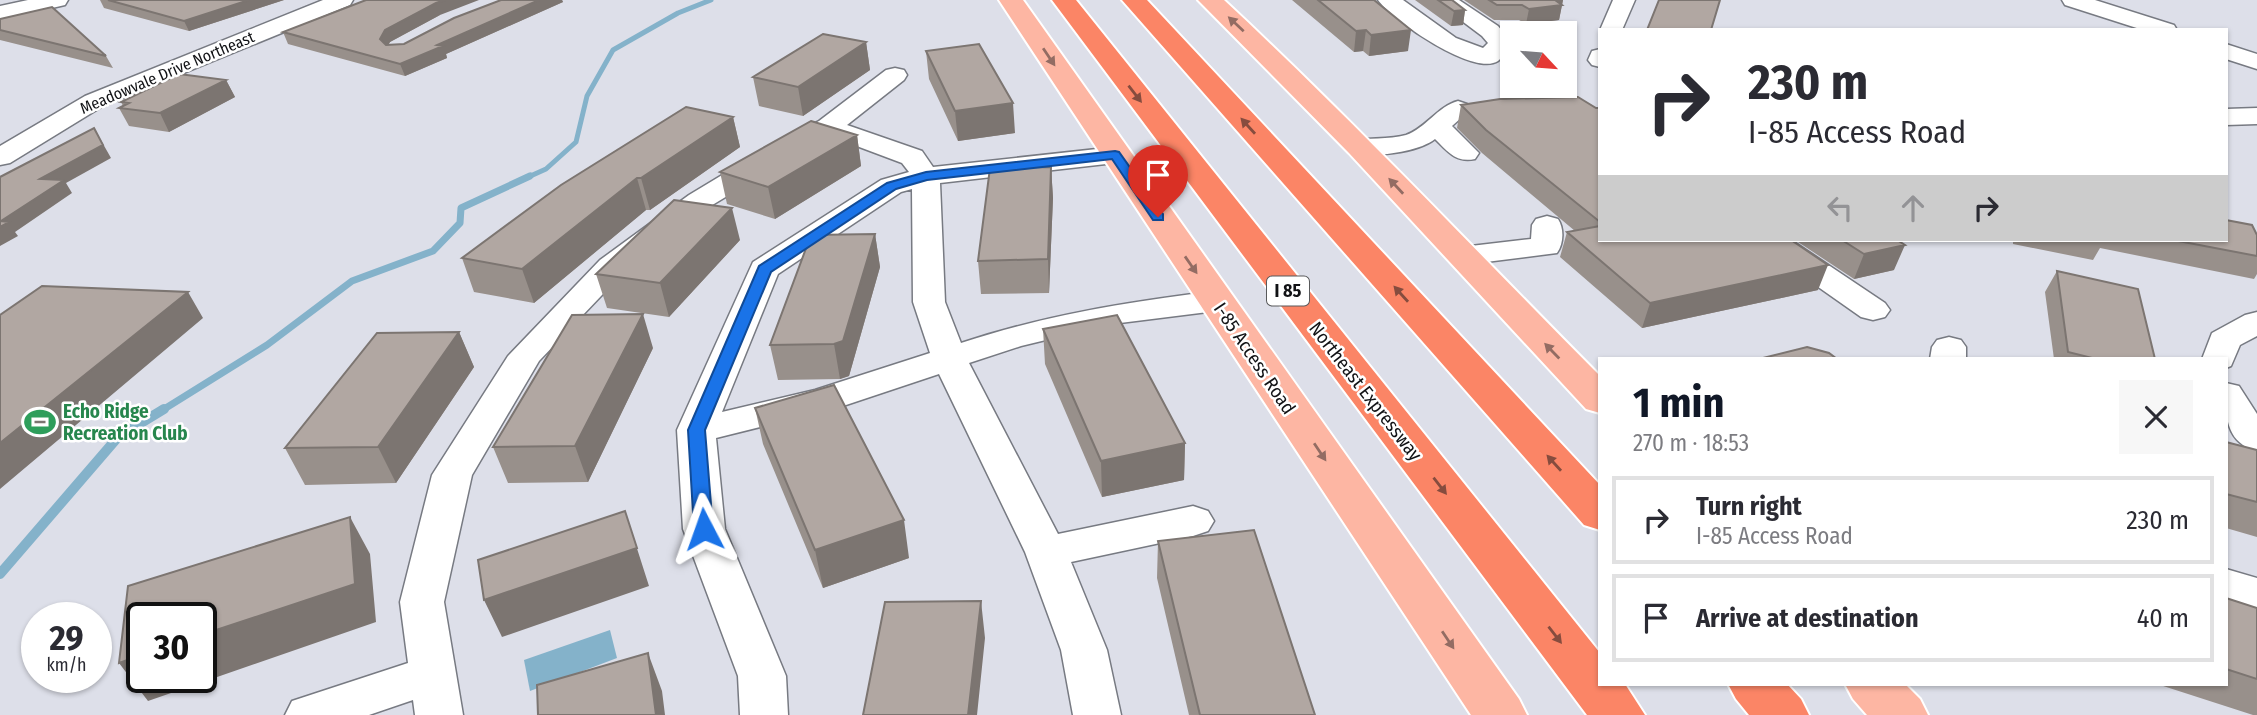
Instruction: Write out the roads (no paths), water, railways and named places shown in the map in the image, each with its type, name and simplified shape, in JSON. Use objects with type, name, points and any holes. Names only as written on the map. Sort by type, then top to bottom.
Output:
[{"type":"highway","name":"Northeast Expressway","points":[[1064,0],[1618,715]]},
{"type":"highway","points":[[1134,0],[1598,512]]},
{"type":"highway","points":[[1756,686],[1782,715]]},
{"type":"main road","name":"I-85 Access Road","points":[[1011,0],[1500,715]]},
{"type":"main road","points":[[1210,0],[1267,52],[1462,256],[1593,385]]},
{"type":"main road","points":[[1873,686],[1901,715]]},
{"type":"street","points":[[0,13],[57,0]]},
{"type":"street","name":"Meadowvale Drive Northeast","points":[[6,150],[94,100],[342,0]]},
{"type":"street","points":[[1389,0],[1456,49],[1489,56],[1500,43],[1490,31],[1445,0]]},
{"type":"street","points":[[1612,28],[1623,0]]},
{"type":"street","points":[[2073,0],[2160,28]]},
{"type":"street","points":[[2228,52],[2257,62]]},
{"type":"street","points":[[309,715],[436,694],[422,602],[452,475],[525,356],[611,267],[699,201],[828,127],[895,75]]},
{"type":"street","points":[[1359,147],[1415,142],[1458,109]]},
{"type":"street","points":[[2228,117],[2257,116]]},
{"type":"street","points":[[828,127],[912,157],[926,176],[929,302],[948,359],[1046,552],[1084,650],[1097,715]]},
{"type":"street","points":[[1437,127],[1465,153]]},
{"type":"street","points":[[764,715],[762,676],[704,529],[696,430],[764,269],[891,186],[926,176],[1115,155]]},
{"type":"street","points":[[1462,256],[1546,246],[1547,225]]},
{"type":"street","points":[[1774,242],[1872,310]]},
{"type":"street","points":[[696,430],[824,400],[1010,338],[1112,314],[1216,301]]},
{"type":"street","points":[[2220,357],[2224,340],[2257,322]]},
{"type":"street","points":[[2228,398],[2234,411],[2257,439]]},
{"type":"street","points":[[1046,552],[1193,522]]},
{"type":"street","points":[[2228,586],[2257,595]]},
{"type":"water","points":[[610,630],[617,658],[530,691],[524,660]]},
{"type":"waterway","points":[[526,178],[546,169],[576,142],[587,96],[613,50],[678,13],[711,0]]},
{"type":"waterway","points":[[161,411],[267,345],[352,281],[433,251],[460,223],[461,208],[530,176]]},
{"type":"waterway","points":[[0,574],[118,437],[164,409]]},
{"type":"place","name":"Echo Ridge Recreation Club","points":[[40,422]]}]
